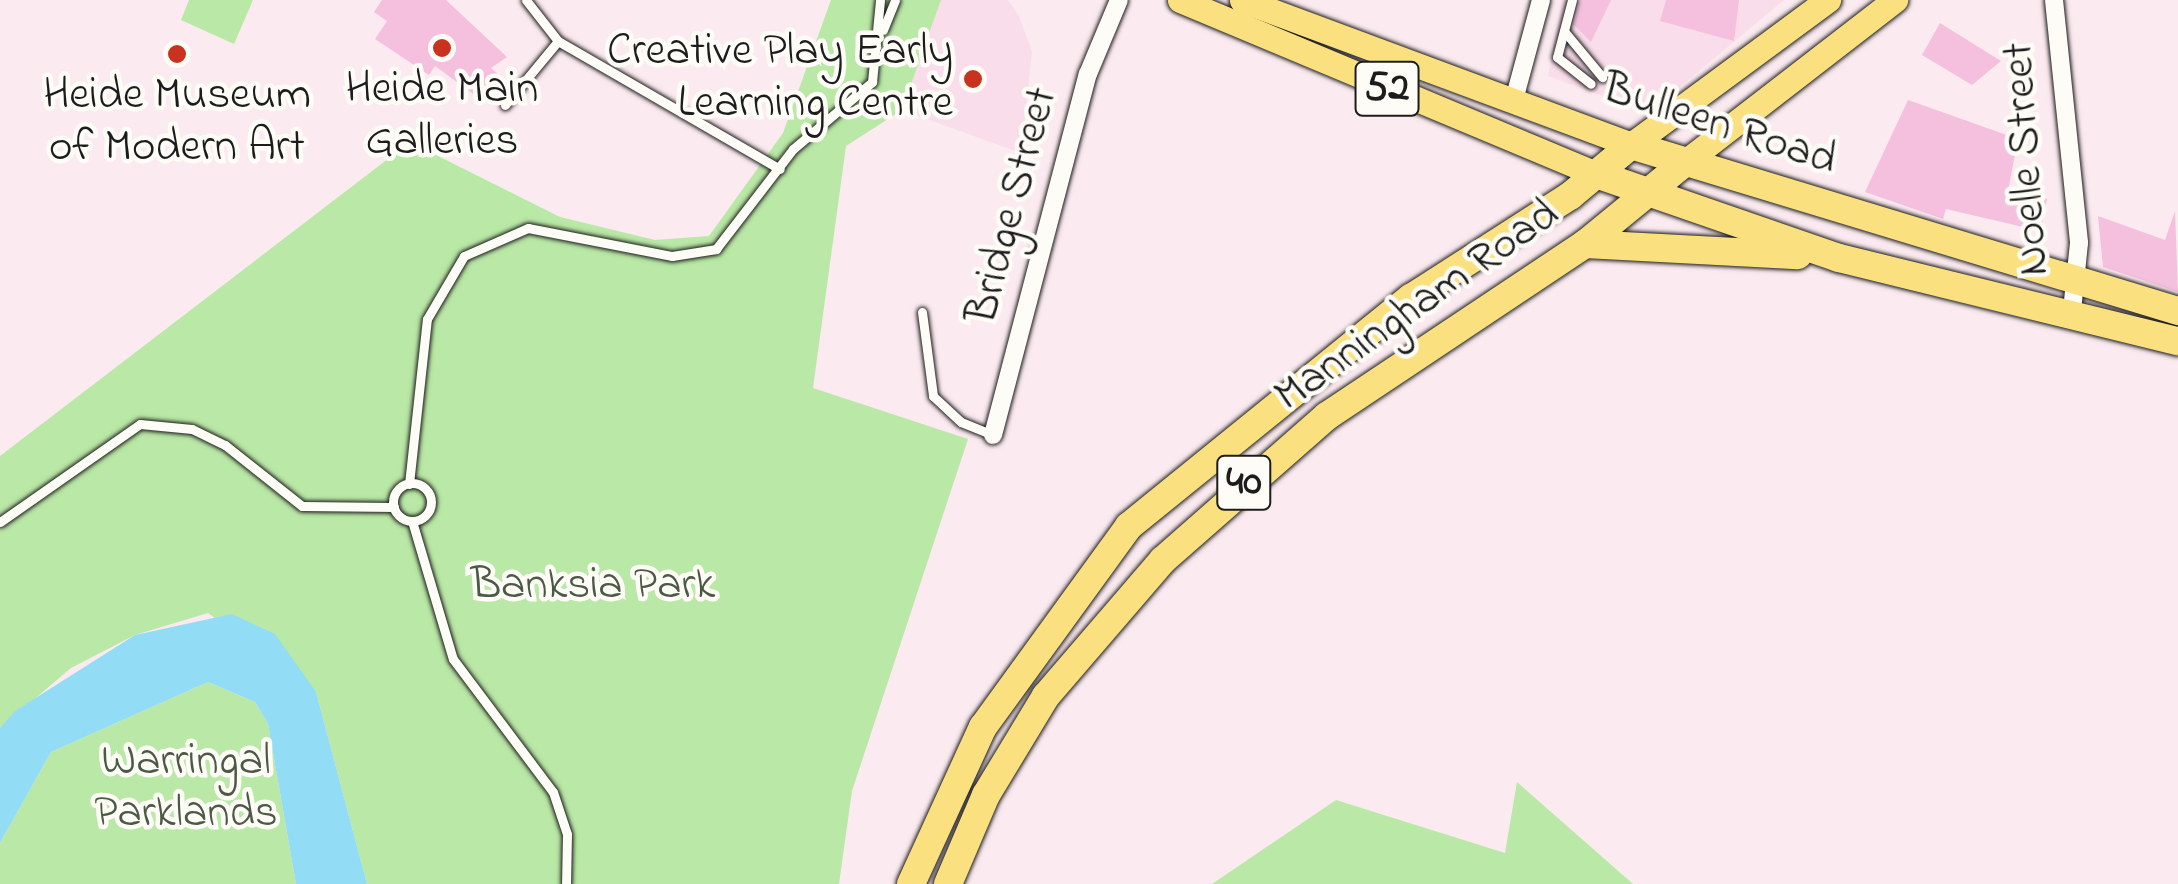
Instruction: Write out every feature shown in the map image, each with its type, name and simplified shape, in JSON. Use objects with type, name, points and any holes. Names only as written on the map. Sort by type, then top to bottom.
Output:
[{"type":"highway","name":"Manningham Road","points":[[911,884],[948,788],[1070,596],[1129,526],[1302,381],[1596,174],[1631,145]]},
{"type":"highway","name":"Bulleen Road","points":[[1631,145],[2075,297],[2178,340]]},
{"type":"highway","name":"Manningham Road","points":[[948,884],[986,795],[1046,696],[1104,626],[1234,492],[1327,416],[1584,244],[1655,192],[1684,164]]},
{"type":"highway","name":"Bulleen Road","points":[[1596,174],[1840,258]]},
{"type":"highway","name":"Bulleen Road","points":[[1584,244],[1840,258],[2178,311]]},
{"type":"highway","points":[[1070,596],[1104,626]]},
{"type":"main road","name":"Bulleen Road","points":[[1180,0],[1596,174]]},
{"type":"main road","name":"Bulleen Road","points":[[1242,0],[1631,145]]},
{"type":"main road","name":"Manningham Road","points":[[1631,145],[1828,0]]},
{"type":"main road","name":"Manningham Road","points":[[1684,164],[1895,0]]},
{"type":"street","name":"Bridge Street","points":[[993,434],[1088,74],[1119,0]]},
{"type":"street","points":[[1514,100],[1541,0]]},
{"type":"street","name":"Noelle Street","points":[[2054,0],[2075,297]]},
{"type":"lane","points":[[526,0],[558,41],[780,169]]},
{"type":"lane","points":[[880,0],[882,34]]},
{"type":"lane","points":[[394,507],[408,484],[427,319],[464,256],[528,228],[672,256],[716,249],[814,129],[864,93],[895,0]]},
{"type":"lane","points":[[1572,0],[1557,57],[1592,84]]},
{"type":"lane","points":[[1564,25],[1571,50],[1602,77]]},
{"type":"lane","points":[[505,105],[558,41]]},
{"type":"lane","points":[[922,312],[933,396],[961,422],[993,434]]},
{"type":"lane","points":[[0,522],[140,424],[192,429],[225,445],[302,506],[394,507],[412,521],[453,659],[552,792],[568,834],[566,884]]},
{"type":"lane","points":[[408,484],[431,500],[412,521]]},
{"type":"shaded area","name":"Creative Play Early Learning Centre","points":[[941,0],[1008,0],[1019,16],[1032,52],[1021,153],[902,110]]},
{"type":"shaded area","points":[[1562,0],[1784,0],[1664,100],[1635,108],[1548,76]]},
{"type":"green space","points":[[189,0],[253,0],[234,44],[181,20]]},
{"type":"green space","name":"Banksia Park","points":[[831,0],[941,0],[902,110],[846,146],[813,388],[968,439],[852,791],[839,884],[367,884],[316,692],[208,613],[135,635],[71,668],[0,728],[0,456],[410,142],[560,217],[655,240],[709,236],[783,133]]},
{"type":"green space","name":"Warringal Parklands","points":[[208,682],[255,702],[268,724],[296,884],[0,884],[0,843],[51,752]]},
{"type":"green space","points":[[1517,782],[1633,884],[1212,884],[1336,800],[1505,853]]},
{"type":"water","points":[[232,614],[275,634],[316,692],[367,884],[296,884],[268,724],[255,702],[208,682],[51,752],[0,843],[0,728],[15,711],[135,635]]},
{"type":"building","name":"Heide Main Galleries","points":[[382,0],[446,0],[507,57],[491,68],[499,75],[476,96],[435,66],[429,75],[375,39],[387,21],[374,12]]},
{"type":"building","points":[[1580,0],[1611,0],[1591,42],[1574,25]]},
{"type":"building","points":[[1666,0],[1739,0],[1734,41],[1660,21]]},
{"type":"building","points":[[1940,23],[2001,61],[1972,85],[1922,55]]},
{"type":"building","points":[[1908,100],[2018,139],[2008,191],[2047,199],[2041,231],[1946,209],[1943,219],[1865,192]]},
{"type":"building","points":[[2175,211],[2178,292],[2103,267],[2098,216],[2165,240]]},
{"type":"place","name":"Heide Main Galleries","points":[[442,48]]},
{"type":"place","name":"Heide Museum of Modern Art","points":[[177,54]]},
{"type":"place","name":"Creative Play Early Learning Centre","points":[[973,79]]}]
